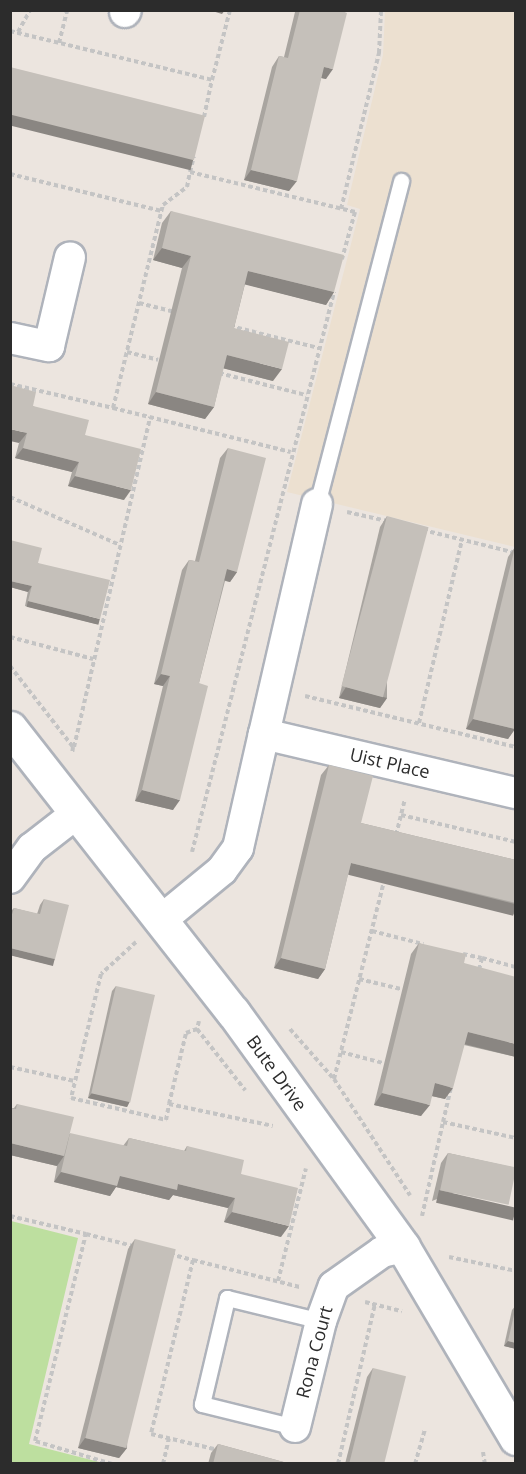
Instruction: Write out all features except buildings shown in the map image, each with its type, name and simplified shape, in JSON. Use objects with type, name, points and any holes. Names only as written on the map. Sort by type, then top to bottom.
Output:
[{"type":"street","points":[[10,338],[49,346],[70,257]]},
{"type":"street","points":[[151,929],[222,870],[238,848],[316,504]]},
{"type":"street","name":"Bute Drive","points":[[10,728],[77,813],[151,929],[233,1012],[414,1237],[516,1438]]},
{"type":"street","name":"Uist Place","points":[[264,734],[516,793]]},
{"type":"street","points":[[10,878],[32,848],[77,813]]},
{"type":"street","name":"Rona Court","points":[[295,1427],[325,1307],[334,1286],[357,1267],[414,1237]]},
{"type":"lane","points":[[316,504],[401,180]]},
{"type":"lane","points":[[295,1427],[202,1404],[227,1298],[325,1307]]},
{"type":"path","points":[[18,32],[30,10]]},
{"type":"path","points":[[59,43],[67,10]]},
{"type":"path","points":[[201,126],[230,10]]},
{"type":"path","points":[[341,209],[379,54],[381,10]]},
{"type":"path","points":[[10,31],[212,80]]},
{"type":"path","points":[[113,408],[162,211],[164,205],[187,187],[196,149]]},
{"type":"path","points":[[190,172],[355,212],[340,268]]},
{"type":"path","points":[[10,174],[162,211]]},
{"type":"path","points":[[190,860],[291,452],[337,280]]},
{"type":"path","points":[[139,303],[184,314]]},
{"type":"path","points":[[218,322],[319,348]]},
{"type":"path","points":[[127,352],[158,360]]},
{"type":"path","points":[[219,373],[306,395]]},
{"type":"path","points":[[10,384],[291,452]]},
{"type":"path","points":[[71,764],[93,659],[150,417]]},
{"type":"path","points":[[10,497],[120,545]]},
{"type":"path","points":[[316,504],[396,524]]},
{"type":"path","points":[[418,529],[516,553]]},
{"type":"path","points":[[419,723],[462,540]]},
{"type":"path","points":[[10,637],[93,659]]},
{"type":"path","points":[[10,666],[73,747]]},
{"type":"path","points":[[298,694],[516,747]]},
{"type":"path","points":[[395,838],[407,791]]},
{"type":"path","points":[[401,815],[516,842]]},
{"type":"path","points":[[334,1079],[386,873]]},
{"type":"path","points":[[151,929],[100,974],[71,1098],[166,1120],[186,1033],[197,1029]]},
{"type":"path","points":[[372,931],[427,945]]},
{"type":"path","points":[[460,953],[516,967]]},
{"type":"path","points":[[477,980],[482,958]]},
{"type":"path","points":[[359,979],[401,989]]},
{"type":"path","points":[[197,1029],[201,1014]]},
{"type":"path","points":[[285,1025],[334,1079],[411,1197]]},
{"type":"path","points":[[197,1029],[253,1100]]},
{"type":"path","points":[[341,1052],[383,1063]]},
{"type":"path","points":[[10,1066],[74,1082]]},
{"type":"path","points":[[453,1078],[421,1217],[414,1237],[516,1271]]},
{"type":"path","points":[[169,1104],[282,1128]]},
{"type":"path","points":[[267,1118],[274,1126]]},
{"type":"path","points":[[443,1122],[516,1138]]},
{"type":"path","points":[[278,1281],[309,1155]]},
{"type":"path","points":[[416,1207],[421,1217]]},
{"type":"path","points":[[10,1216],[139,1247]]},
{"type":"path","points":[[86,1234],[35,1441],[112,1464]]},
{"type":"path","points":[[160,1252],[278,1281],[325,1307],[375,1304],[407,1312]]},
{"type":"path","points":[[193,1260],[151,1434],[225,1452]]},
{"type":"path","points":[[338,1464],[375,1304]]},
{"type":"path","points":[[416,1464],[425,1428]]},
{"type":"path","points":[[163,1464],[169,1439]]},
{"type":"path","points":[[480,1442],[485,1464]]},
{"type":"shaded area","points":[[385,11],[515,11],[515,547],[287,492],[360,209],[347,205],[383,55]]},
{"type":"green space","points":[[11,1221],[78,1238],[29,1444],[103,1463],[11,1463]]}]
